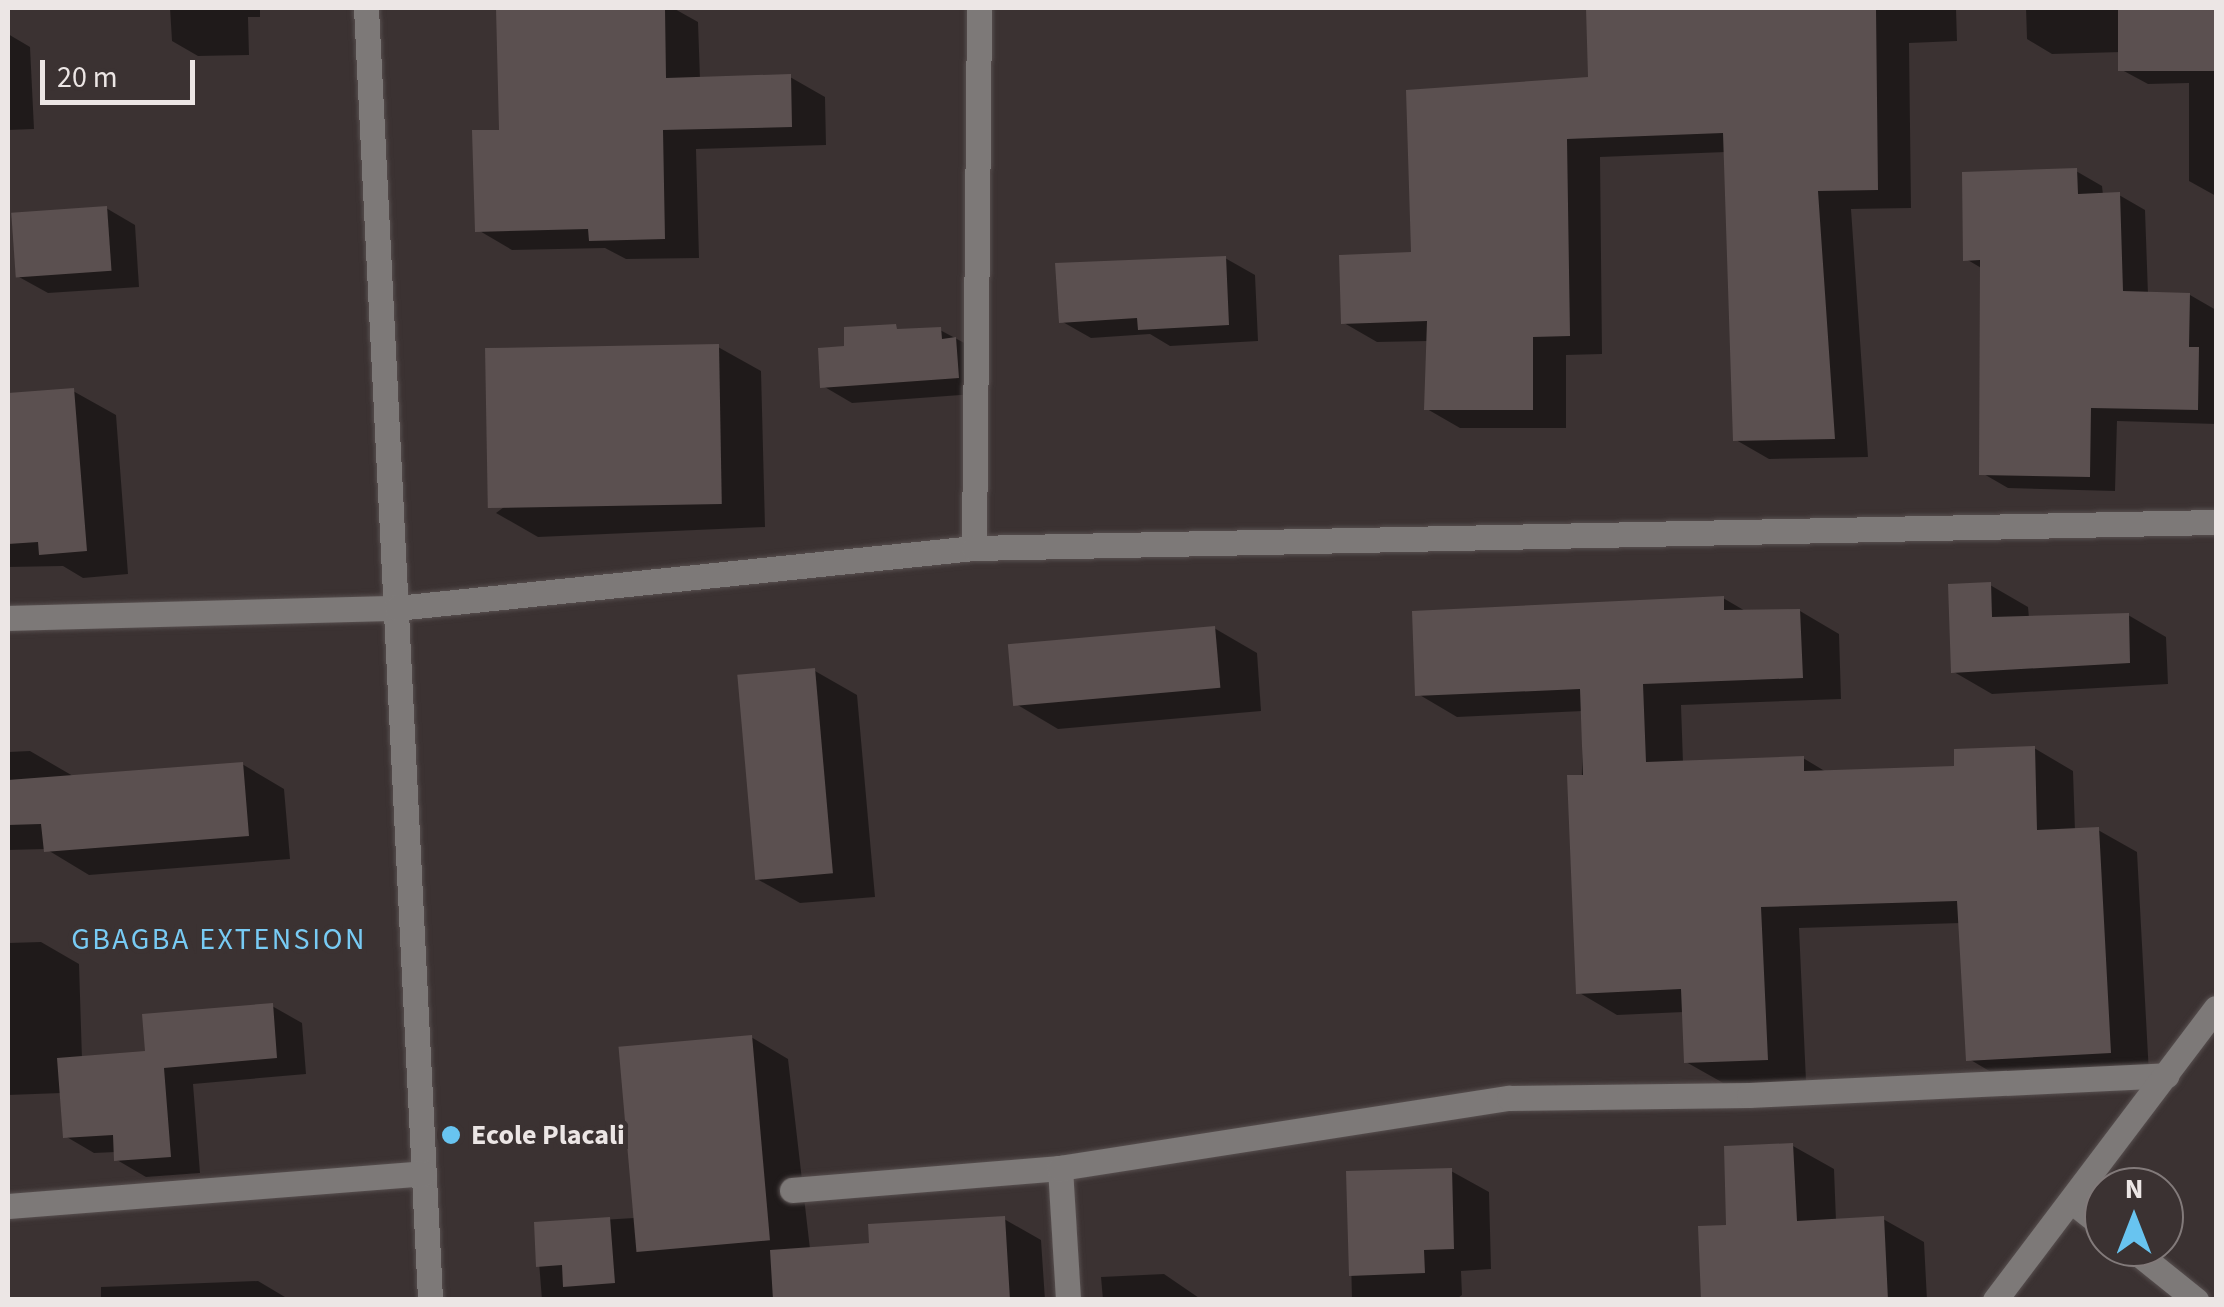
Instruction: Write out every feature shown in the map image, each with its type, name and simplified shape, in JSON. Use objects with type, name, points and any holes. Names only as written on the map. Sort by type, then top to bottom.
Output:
[{"type":"street","points":[[366,8],[430,1300]]},
{"type":"street","points":[[974,548],[979,8]]},
{"type":"street","points":[[8,618],[397,608],[974,548],[2216,522]]},
{"type":"street","points":[[1995,1300],[2216,1008]]},
{"type":"street","points":[[792,1190],[1060,1168],[1509,1098],[1748,1095],[2167,1075]]},
{"type":"street","points":[[1060,1168],[1068,1300]]},
{"type":"street","points":[[8,1206],[424,1173]]},
{"type":"street","points":[[2071,1201],[2084,1211]]},
{"type":"street","points":[[2155,1267],[2196,1300]]},
{"type":"building","points":[[496,8],[665,8],[666,78],[791,74],[792,127],[663,130],[665,239],[589,241],[588,229],[475,232],[472,130],[499,130]]},
{"type":"building","points":[[1586,8],[1876,8],[1878,190],[1818,191],[1835,439],[1733,441],[1723,133],[1567,139],[1570,336],[1533,337],[1533,410],[1424,410],[1427,321],[1341,324],[1339,255],[1411,252],[1406,90],[1588,77]]},
{"type":"building","points":[[2118,8],[2216,8],[2216,71],[2118,71]]},
{"type":"building","points":[[2077,168],[2078,194],[2120,192],[2123,291],[2190,293],[2189,347],[2199,347],[2198,410],[2091,408],[2090,477],[1979,475],[1980,260],[1963,261],[1962,172]]},
{"type":"building","points":[[107,206],[112,271],[16,278],[11,213]]},
{"type":"building","points":[[1226,256],[1229,325],[1138,330],[1137,318],[1059,323],[1055,263]]},
{"type":"building","points":[[896,324],[897,329],[941,327],[942,339],[956,337],[959,378],[820,388],[818,348],[844,346],[844,327]]},
{"type":"building","points":[[719,344],[722,504],[488,508],[485,348]]},
{"type":"building","points":[[74,388],[87,551],[39,555],[38,542],[8,544],[8,393]]},
{"type":"building","points":[[1991,582],[1992,617],[2129,613],[2130,663],[1951,673],[1948,584]]},
{"type":"building","points":[[1724,596],[1724,610],[1800,609],[1803,678],[1643,684],[1646,762],[1804,756],[1804,771],[1954,766],[1954,749],[2035,746],[2037,830],[2099,827],[2111,1053],[1966,1061],[1957,901],[1761,907],[1768,1060],[1684,1063],[1681,989],[1576,994],[1567,775],[1583,775],[1580,689],[1415,696],[1412,611]]},
{"type":"building","points":[[1215,626],[1220,688],[1013,706],[1008,644]]},
{"type":"building","points":[[815,668],[833,873],[755,880],[737,675]]},
{"type":"building","points":[[243,762],[249,836],[44,852],[41,824],[8,825],[8,780]]},
{"type":"building","points":[[273,1003],[277,1058],[164,1068],[171,1157],[114,1161],[113,1135],[63,1138],[57,1058],[145,1051],[142,1014]]},
{"type":"building","points":[[752,1035],[770,1240],[636,1252],[619,1047]]},
{"type":"building","points":[[1793,1143],[1797,1221],[1884,1216],[1888,1300],[1701,1300],[1698,1226],[1726,1225],[1724,1146]]},
{"type":"building","points":[[1452,1168],[1454,1249],[1424,1250],[1425,1273],[1349,1276],[1346,1171]]},
{"type":"building","points":[[1005,1216],[1010,1300],[773,1300],[770,1250],[869,1243],[868,1224]]},
{"type":"building","points":[[610,1217],[615,1283],[563,1287],[562,1265],[536,1267],[534,1222]]},
{"type":"place","name":"Ecole Placali","points":[[451,1135]]},
{"type":"district","name":"GBAGBA EXTENSION","points":[[219,940]]}]
